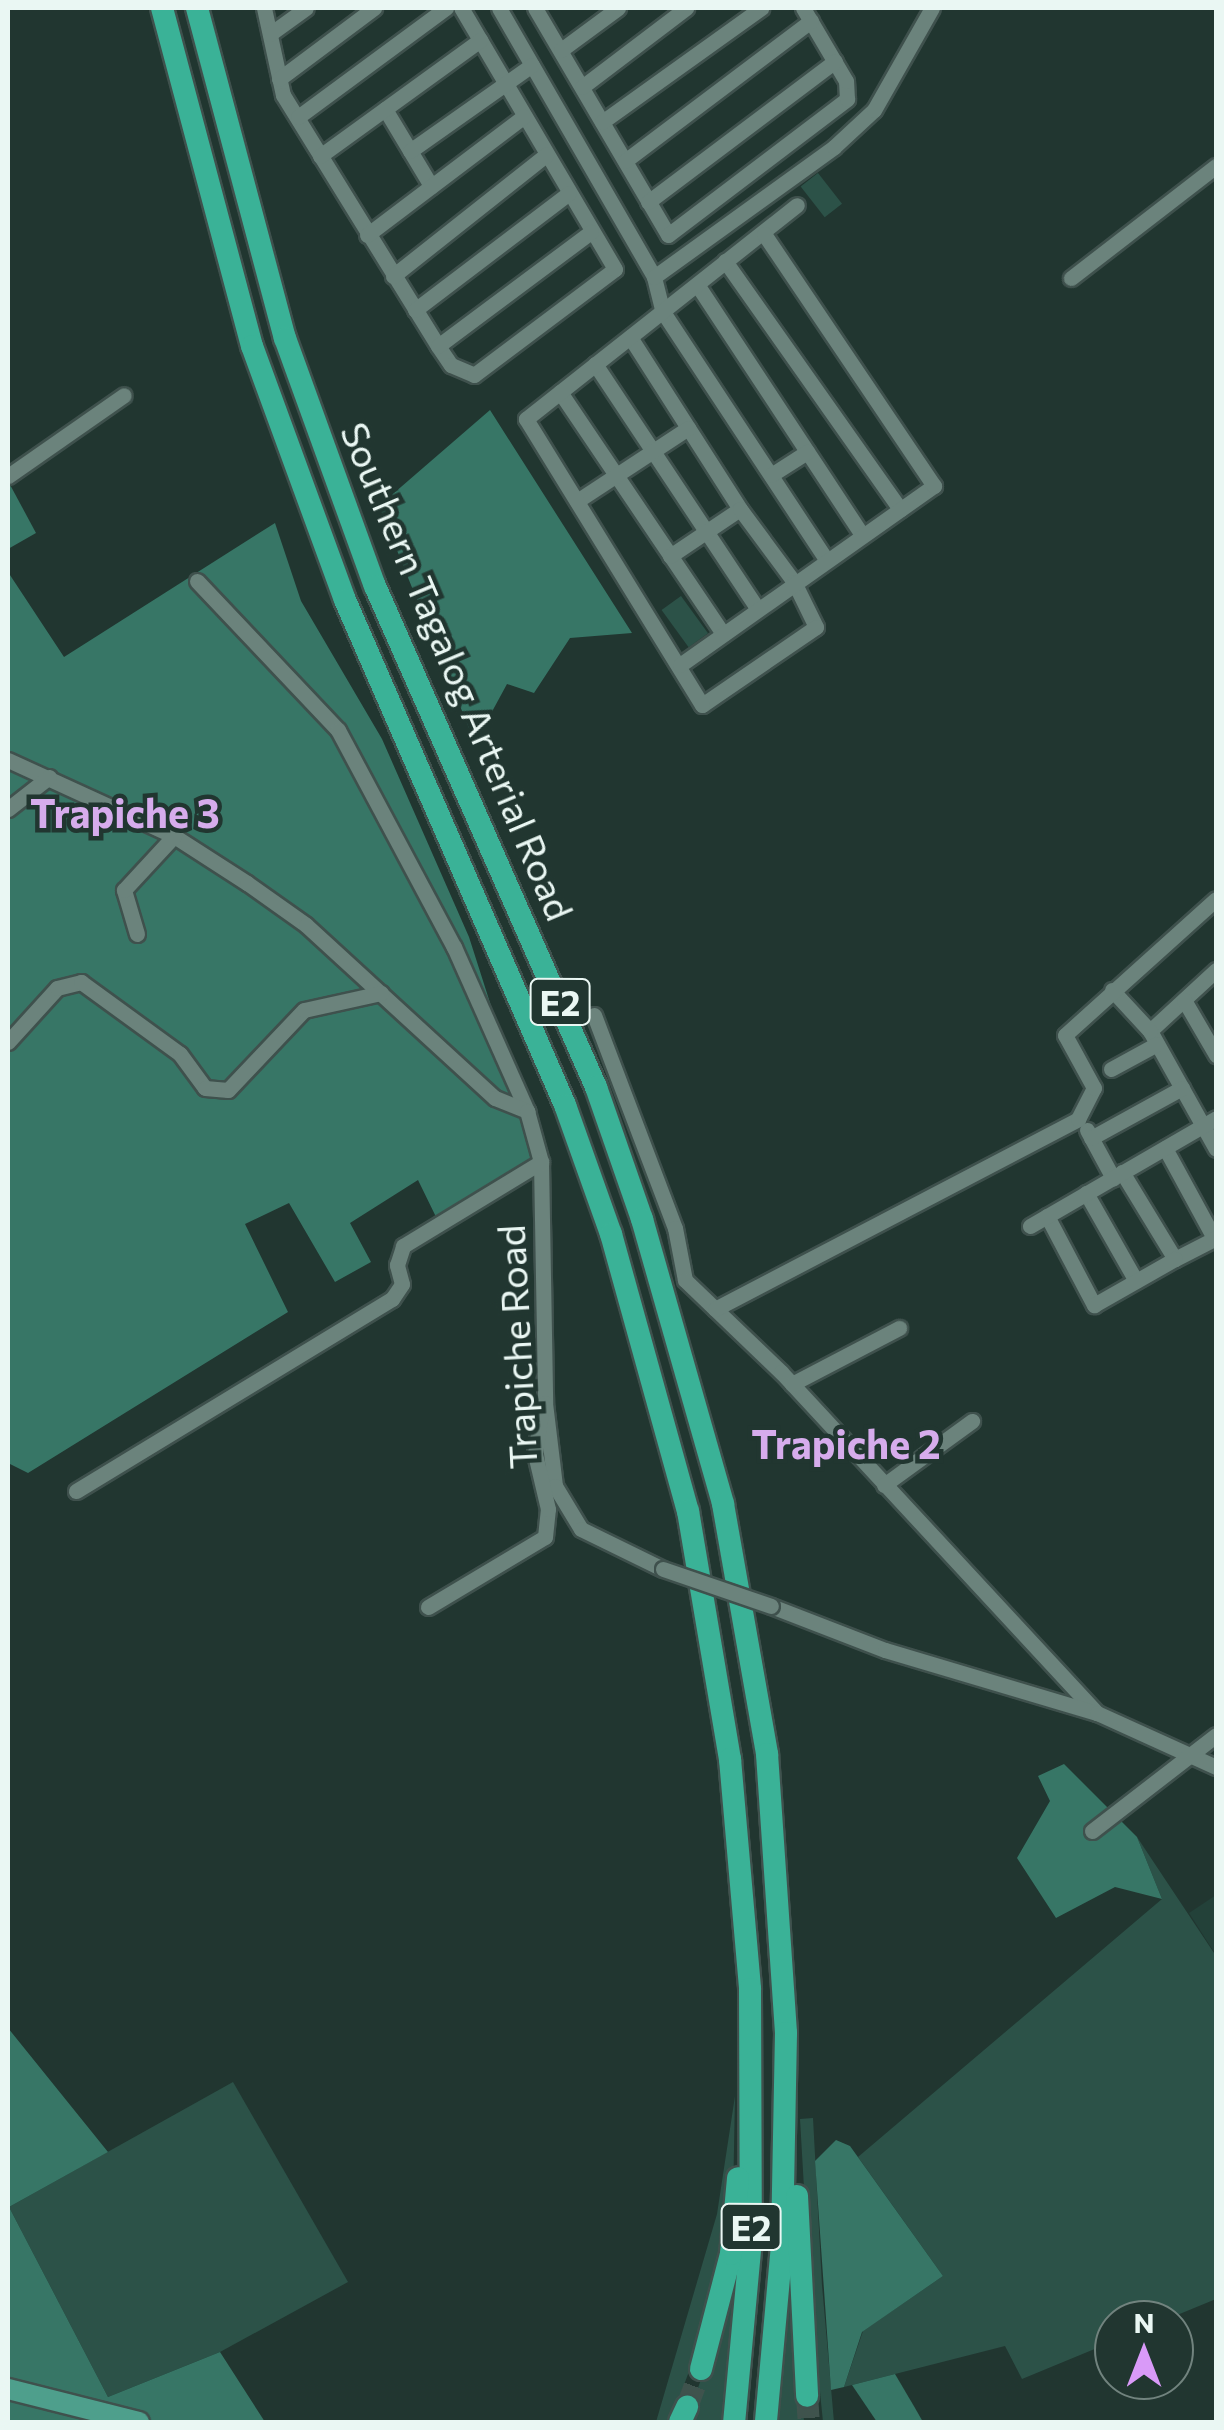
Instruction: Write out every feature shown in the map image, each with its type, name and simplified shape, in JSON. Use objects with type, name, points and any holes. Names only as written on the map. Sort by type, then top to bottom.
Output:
[{"type":"highway","name":"Southern Tagalog Arterial Road","points":[[162,8],[217,230],[298,477],[345,600],[565,1106],[655,1378],[688,1511],[730,1759],[751,2030],[751,2240],[734,2422]]},
{"type":"highway","name":"Southern Tagalog Arterial Road","points":[[196,8],[245,206],[291,356],[375,586],[596,1087],[688,1370],[723,1504],[767,1754],[786,2033],[782,2245],[766,2422]]},
{"type":"highway","points":[[700,2369],[731,2254],[751,2030]]},
{"type":"highway","points":[[786,2033],[807,2396]]},
{"type":"main road","points":[[8,2389],[139,2422]]},
{"type":"street","points":[[264,8],[279,79],[298,118],[367,235],[451,364],[474,376],[615,269],[641,254]]},
{"type":"street","points":[[270,34],[306,8]]},
{"type":"street","points":[[279,79],[374,8]]},
{"type":"street","points":[[298,118],[446,8]]},
{"type":"street","points":[[460,8],[615,269]]},
{"type":"street","points":[[499,8],[654,277],[662,312],[826,559]]},
{"type":"street","points":[[561,50],[618,8]]},
{"type":"street","points":[[582,88],[686,8]]},
{"type":"street","points":[[602,122],[761,8]]},
{"type":"street","points":[[654,277],[834,147],[874,110],[932,8]]},
{"type":"street","points":[[542,10],[561,50],[662,230],[674,233],[847,99],[850,92],[807,14],[624,161]]},
{"type":"street","points":[[320,156],[480,40]]},
{"type":"street","points":[[648,202],[834,61]]},
{"type":"street","points":[[410,151],[532,64]]},
{"type":"street","points":[[385,109],[431,186]]},
{"type":"street","points":[[367,235],[523,117]]},
{"type":"street","points":[[393,276],[547,154]]},
{"type":"street","points":[[1071,278],[1216,166]]},
{"type":"street","points":[[415,310],[569,193]]},
{"type":"street","points":[[630,337],[740,509],[794,582],[816,627],[702,705],[526,419],[595,364],[662,312],[698,286],[797,206]]},
{"type":"street","points":[[438,346],[592,232]]},
{"type":"street","points":[[680,666],[934,486],[764,234]]},
{"type":"street","points":[[725,262],[900,509]]},
{"type":"street","points":[[698,286],[862,535]]},
{"type":"street","points":[[595,364],[757,608]]},
{"type":"street","points":[[560,392],[723,634]]},
{"type":"street","points":[[8,476],[124,395]]},
{"type":"street","points":[[577,501],[618,478],[688,428]]},
{"type":"street","points":[[771,475],[808,452]]},
{"type":"street","points":[[670,556],[740,509]]},
{"type":"street","name":"Trapiche Road","points":[[197,581],[338,730],[454,946],[527,1111],[541,1162],[548,1459],[573,1518],[604,1544],[663,1568],[885,1650],[1097,1714],[1216,1767]]},
{"type":"street","points":[[8,760],[174,836],[306,925],[495,1098],[527,1111]]},
{"type":"street","points":[[8,809],[49,777]]},
{"type":"street","points":[[137,934],[124,890],[174,836]]},
{"type":"street","points":[[715,1309],[1078,1119],[1094,1088],[1066,1047],[1065,1035],[1216,900]]},
{"type":"street","points":[[1111,1069],[1154,1037],[1184,1000],[1216,971]]},
{"type":"street","points":[[8,1042],[57,988],[82,982],[180,1054],[205,1088],[228,1090],[304,1010],[381,994]]},
{"type":"street","points":[[1112,990],[1154,1037],[1182,1088],[1210,1122],[1216,1149]]},
{"type":"street","points":[[1184,1000],[1216,1055]]},
{"type":"street","points":[[594,1015],[675,1228],[685,1280],[792,1384],[1097,1714]]},
{"type":"street","points":[[1175,1260],[1088,1132],[1182,1088]]},
{"type":"street","points":[[1030,1226],[1210,1122]]},
{"type":"street","points":[[1047,1216],[1094,1305],[1215,1238],[1164,1148]]},
{"type":"street","points":[[76,1490],[392,1299],[402,1284],[398,1265],[403,1246],[541,1162]]},
{"type":"street","points":[[1086,1193],[1136,1281]]},
{"type":"street","points":[[792,1384],[899,1328]]},
{"type":"street","points":[[428,1608],[545,1537],[548,1508],[535,1426],[545,1403]]},
{"type":"street","points":[[884,1484],[972,1421]]},
{"type":"street","points":[[1092,1831],[1216,1735]]},
{"type":"shaded area","points":[[818,173],[842,204],[825,217],[801,187]]},
{"type":"shaded area","points":[[681,596],[708,633],[689,647],[662,610]]},
{"type":"shaded area","points":[[1137,1837],[1216,1956],[1216,2299],[1194,2308],[1194,2300],[1094,2300],[1094,2349],[1022,2379],[1005,2346],[844,2387],[863,2331],[943,2276],[858,2157],[1162,1899]]},
{"type":"shaded area","points":[[1216,1895],[1216,1955],[1189,1913]]},
{"type":"shaded area","points":[[233,2082],[348,2282],[220,2352],[108,2397],[9,2207]]},
{"type":"shaded area","points":[[735,2096],[733,2201],[696,2353],[670,2422],[656,2422],[717,2214]]},
{"type":"shaded area","points":[[813,2118],[834,2422],[823,2422],[810,2292],[800,2119]]},
{"type":"shaded area","points":[[790,2272],[801,2375],[804,2422],[779,2422]]},
{"type":"shaded area","points":[[730,2297],[735,2301],[722,2422],[686,2422]]},
{"type":"green space","points":[[490,410],[632,633],[570,638],[534,693],[507,684],[475,743],[379,506]]},
{"type":"green space","points":[[8,481],[36,533],[8,549]]},
{"type":"green space","points":[[275,523],[301,601],[382,739],[469,937],[541,1162],[438,1221],[418,1180],[350,1223],[371,1262],[335,1282],[289,1203],[245,1224],[288,1312],[28,1473],[8,1463],[8,572],[64,657]]},
{"type":"green space","points":[[1064,1764],[1137,1837],[1162,1899],[1115,1887],[1056,1918],[1017,1858],[1050,1801],[1038,1776]]},
{"type":"green space","points":[[8,2028],[108,2152],[9,2207],[108,2397],[220,2352],[265,2422],[8,2422]]},
{"type":"green space","points":[[836,2140],[850,2146],[943,2276],[862,2332],[844,2387],[831,2390],[815,2161]]},
{"type":"green space","points":[[895,2374],[923,2422],[877,2422],[852,2385]]},
{"type":"tunnel","points":[[687,2407],[701,2369]]},
{"type":"tunnel","points":[[807,2396],[809,2422]]},
{"type":"district","name":"Trapiche 3","points":[[125,812]]},
{"type":"district","name":"Trapiche 2","points":[[846,1443]]}]
